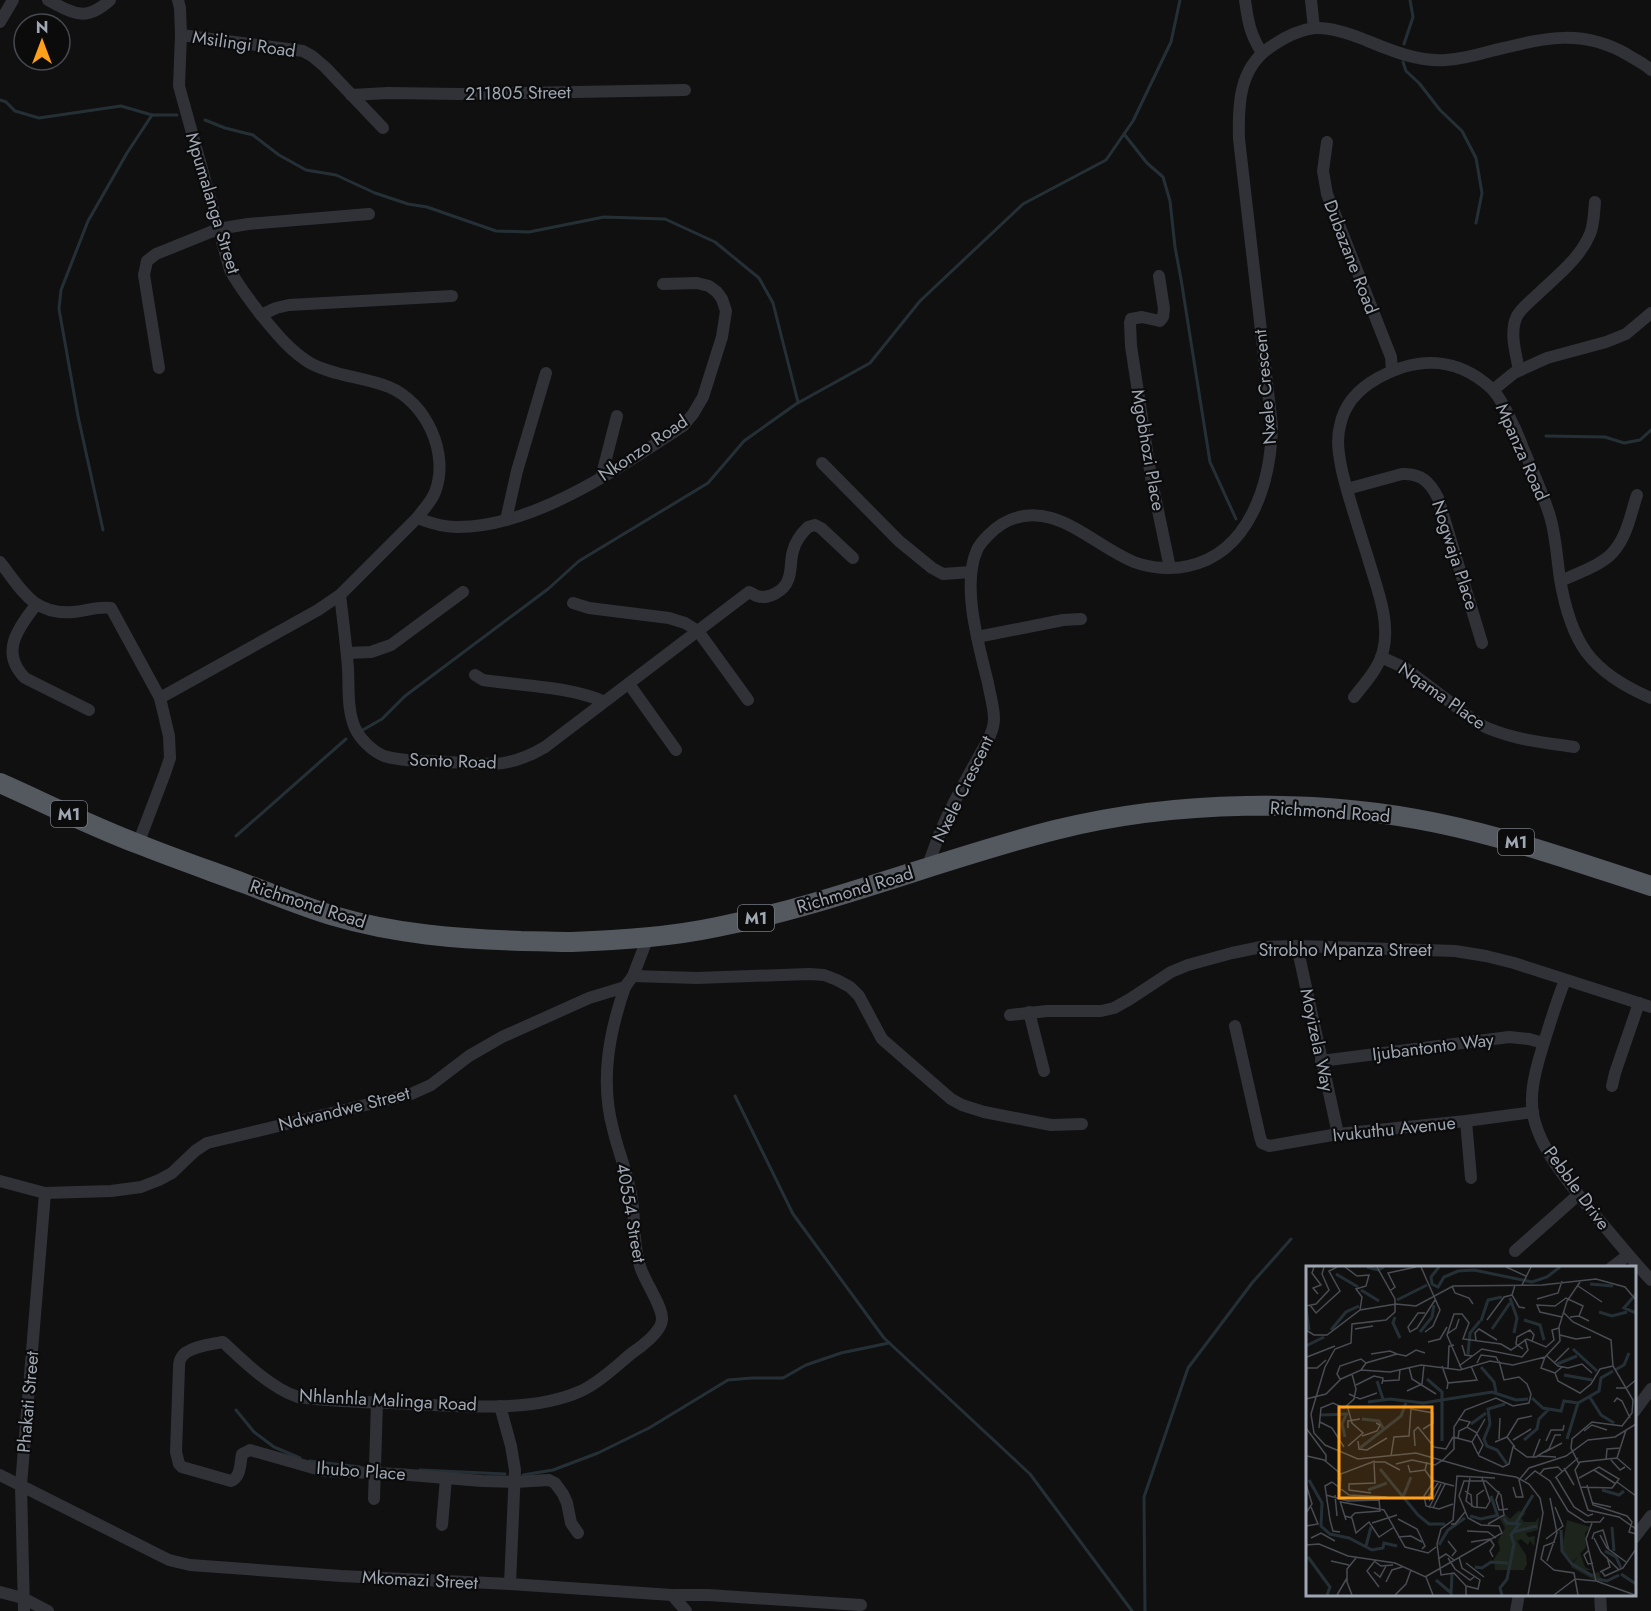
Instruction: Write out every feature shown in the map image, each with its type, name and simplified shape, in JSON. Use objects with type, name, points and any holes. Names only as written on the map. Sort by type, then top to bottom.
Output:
[{"type":"highway","name":"Richmond Road","points":[[0,783],[138,844],[335,916],[402,931],[472,940],[571,942],[648,937],[714,928],[774,914],[927,867],[1046,833],[1109,818],[1230,806],[1307,807],[1377,813],[1436,822],[1507,839],[1651,886]]},
{"type":"street","points":[[0,22],[13,0]]},
{"type":"street","points":[[48,0],[78,14],[96,12],[110,0]]},
{"type":"street","name":"Mpumalanga Street","points":[[160,699],[318,610],[340,595],[417,518],[435,493],[439,478],[438,450],[432,433],[422,415],[410,401],[391,388],[312,364],[293,351],[275,333],[239,288],[230,270],[179,86],[181,35],[178,0]]},
{"type":"street","points":[[1245,0],[1252,38],[1262,53]]},
{"type":"street","points":[[1311,0],[1314,28]]},
{"type":"street","name":"Nxele Crescent","points":[[927,867],[944,822],[988,739],[994,722],[977,637],[971,572],[978,548],[990,534],[1003,524],[1021,516],[1036,514],[1054,518],[1135,562],[1170,568],[1195,565],[1213,558],[1234,541],[1253,514],[1270,461],[1272,426],[1239,139],[1238,112],[1244,81],[1251,66],[1262,53],[1284,38],[1314,28],[1344,32],[1402,55],[1426,60],[1470,57],[1550,38],[1580,39],[1606,44],[1651,70]]},
{"type":"street","name":"Msilingi Road","points":[[181,35],[303,51],[325,67],[383,128]]},
{"type":"street","name":"211805 Street","points":[[351,95],[685,90]]},
{"type":"street","name":"Dubazane Road","points":[[1327,142],[1323,171],[1327,194],[1391,357],[1392,370]]},
{"type":"street","points":[[1520,370],[1514,341],[1517,316],[1570,263],[1583,246],[1591,232],[1595,202]]},
{"type":"street","points":[[159,368],[144,275],[147,261],[156,254],[218,229],[260,223],[369,214]]},
{"type":"street","name":"Mgobhozi Place","points":[[1159,276],[1163,317],[1160,321],[1142,317],[1131,320],[1130,331],[1150,477],[1170,568]]},
{"type":"street","name":"Nkonzo Road","points":[[417,518],[436,525],[455,527],[506,520],[543,507],[601,478],[683,426],[703,397],[722,337],[726,311],[722,299],[709,285],[663,284]]},
{"type":"street","points":[[261,315],[289,305],[452,296]]},
{"type":"street","points":[[1493,390],[1520,370],[1547,357],[1606,342],[1626,334],[1651,313]]},
{"type":"street","name":"Mpanza Road","points":[[1354,697],[1381,657],[1385,630],[1383,613],[1340,461],[1338,442],[1340,425],[1347,407],[1369,383],[1392,370],[1413,363],[1430,362],[1463,369],[1493,390],[1516,430],[1543,496],[1551,520],[1566,605],[1579,642],[1607,674],[1651,698]]},
{"type":"street","points":[[506,520],[517,471],[546,374]]},
{"type":"street","points":[[601,478],[617,416]]},
{"type":"street","points":[[822,463],[899,541],[932,568],[943,573],[971,572]]},
{"type":"street","name":"Nogwaja Place","points":[[1347,489],[1409,473],[1419,476],[1432,488],[1438,498],[1482,643]]},
{"type":"street","points":[[1561,581],[1604,560],[1613,553],[1624,533],[1637,495]]},
{"type":"street","name":"Sonto Road","points":[[340,595],[351,716],[362,740],[383,755],[403,759],[498,765],[517,761],[545,747],[749,592],[757,596],[770,596],[776,593],[788,580],[796,543],[806,528],[817,526],[824,530],[853,558]]},
{"type":"street","points":[[0,562],[29,599],[36,604],[55,611],[66,612],[111,608],[160,699],[169,736],[170,758],[138,844]]},
{"type":"street","points":[[347,653],[371,652],[391,645],[463,592]]},
{"type":"street","points":[[573,603],[589,608],[669,618],[685,623],[698,631],[748,700]]},
{"type":"street","points":[[36,604],[10,646],[11,662],[25,678],[89,710]]},
{"type":"street","points":[[977,637],[1063,620],[1081,619]]},
{"type":"street","name":"Nqama Place","points":[[1381,657],[1405,668],[1479,724],[1491,730],[1508,736],[1574,747]]},
{"type":"street","points":[[475,675],[483,680],[573,691],[603,701]]},
{"type":"street","points":[[629,684],[676,750]]},
{"type":"street","points":[[625,987],[633,976],[648,937]]},
{"type":"street","name":"Strobho Mpanza Street","points":[[1010,1015],[1029,1012],[1101,1011],[1114,1008],[1171,972],[1188,965],[1232,953],[1297,946],[1455,951],[1505,961],[1645,1005]]},
{"type":"street","name":"Moyizela Way","points":[[1297,946],[1338,1134]]},
{"type":"street","points":[[633,976],[697,978],[777,974],[824,975],[850,987],[866,1007],[882,1039],[956,1102],[984,1112],[1051,1125],[1082,1124]]},
{"type":"street","name":"Pebble Drive","points":[[1564,980],[1543,1042],[1532,1089],[1533,1112],[1537,1126],[1550,1156],[1578,1194],[1651,1280]]},
{"type":"street","name":"Ndwandwe Street","points":[[0,1181],[45,1193],[111,1191],[141,1187],[172,1173],[207,1143],[411,1094],[431,1085],[469,1056],[502,1037],[589,998],[625,987]]},
{"type":"street","name":"40554 Street","points":[[500,1406],[543,1402],[580,1392],[595,1383],[636,1350],[654,1334],[662,1322],[655,1298],[640,1266],[632,1197],[612,1128],[607,1088],[609,1044],[614,1017],[625,987]]},
{"type":"street","points":[[1612,1086],[1615,1073],[1645,1005]]},
{"type":"street","points":[[1029,1012],[1044,1071]]},
{"type":"street","name":"Ivukuthu Avenue","points":[[1234,1026],[1260,1137],[1262,1143],[1269,1146],[1338,1134],[1533,1112]]},
{"type":"street","name":"Ijubantonto Way","points":[[1322,1061],[1509,1037],[1543,1042]]},
{"type":"street","points":[[1466,1121],[1472,1178]]},
{"type":"street","name":"Phakati Street","points":[[23,1605],[21,1485],[45,1193]]},
{"type":"street","points":[[1515,1251],[1578,1194]]},
{"type":"street","points":[[1614,1266],[1628,1255]]},
{"type":"street","name":"Nhlanhla Malinga Road","points":[[231,1481],[182,1467],[179,1464],[176,1452],[181,1358],[193,1349],[223,1342],[273,1385],[298,1397],[500,1406]]},
{"type":"street","points":[[1636,1411],[1651,1389]]},
{"type":"street","points":[[374,1499],[377,1402]]},
{"type":"street","points":[[500,1406],[515,1470],[510,1584]]},
{"type":"street","name":"Ihubo Place","points":[[231,1481],[238,1476],[242,1454],[250,1450],[324,1472],[515,1482],[544,1479],[555,1482],[563,1494],[571,1523],[578,1533]]},
{"type":"street","name":"Mkomazi Street","points":[[0,1475],[169,1560],[190,1565],[341,1576],[861,1605]]},
{"type":"street","points":[[442,1525],[446,1478]]},
{"type":"street","points":[[1636,1537],[1651,1516]]},
{"type":"street","points":[[0,1592],[23,1605],[48,1611]]},
{"type":"street","points":[[672,1595],[686,1611]]},
{"type":"street","points":[[1516,1611],[1519,1596]]},
{"type":"waterway","points":[[361,731],[382,719],[405,696],[548,589],[579,561],[708,483],[744,441],[796,404],[870,363],[920,301],[1023,204],[1106,160],[1133,121],[1171,42],[1180,0]]},
{"type":"waterway","points":[[1404,44],[1413,17],[1410,0]]},
{"type":"waterway","points":[[1403,62],[1406,71],[1462,131],[1476,158],[1482,193],[1476,223]]},
{"type":"waterway","points":[[0,100],[6,102],[15,111],[39,118],[121,106],[152,115],[177,115]]},
{"type":"waterway","points":[[103,530],[78,416],[59,309],[61,290],[88,221],[152,115]]},
{"type":"waterway","points":[[205,120],[253,135],[279,155],[306,170],[336,175],[375,193],[408,204],[427,207],[496,231],[529,232],[604,217],[665,219],[715,242],[759,278],[773,303],[798,402]]},
{"type":"waterway","points":[[1124,134],[1147,163],[1163,177],[1170,201],[1175,247],[1210,462],[1236,519]]},
{"type":"waterway","points":[[1546,436],[1605,437],[1624,443],[1640,440],[1651,430]]},
{"type":"waterway","points":[[236,836],[346,739]]},
{"type":"waterway","points":[[735,1096],[793,1214],[884,1338],[1030,1474],[1132,1611]]},
{"type":"waterway","points":[[1145,1611],[1144,1497],[1188,1368],[1252,1283],[1291,1239]]},
{"type":"waterway","points":[[523,1475],[553,1470],[598,1453],[649,1428],[728,1380],[783,1378],[806,1365],[841,1353],[889,1343]]},
{"type":"waterway","points":[[236,1410],[254,1432],[274,1447],[300,1458]]},
{"type":"waterway","points":[[310,1461],[360,1467]]},
{"type":"waterway","points":[[420,1470],[505,1474]]}]
